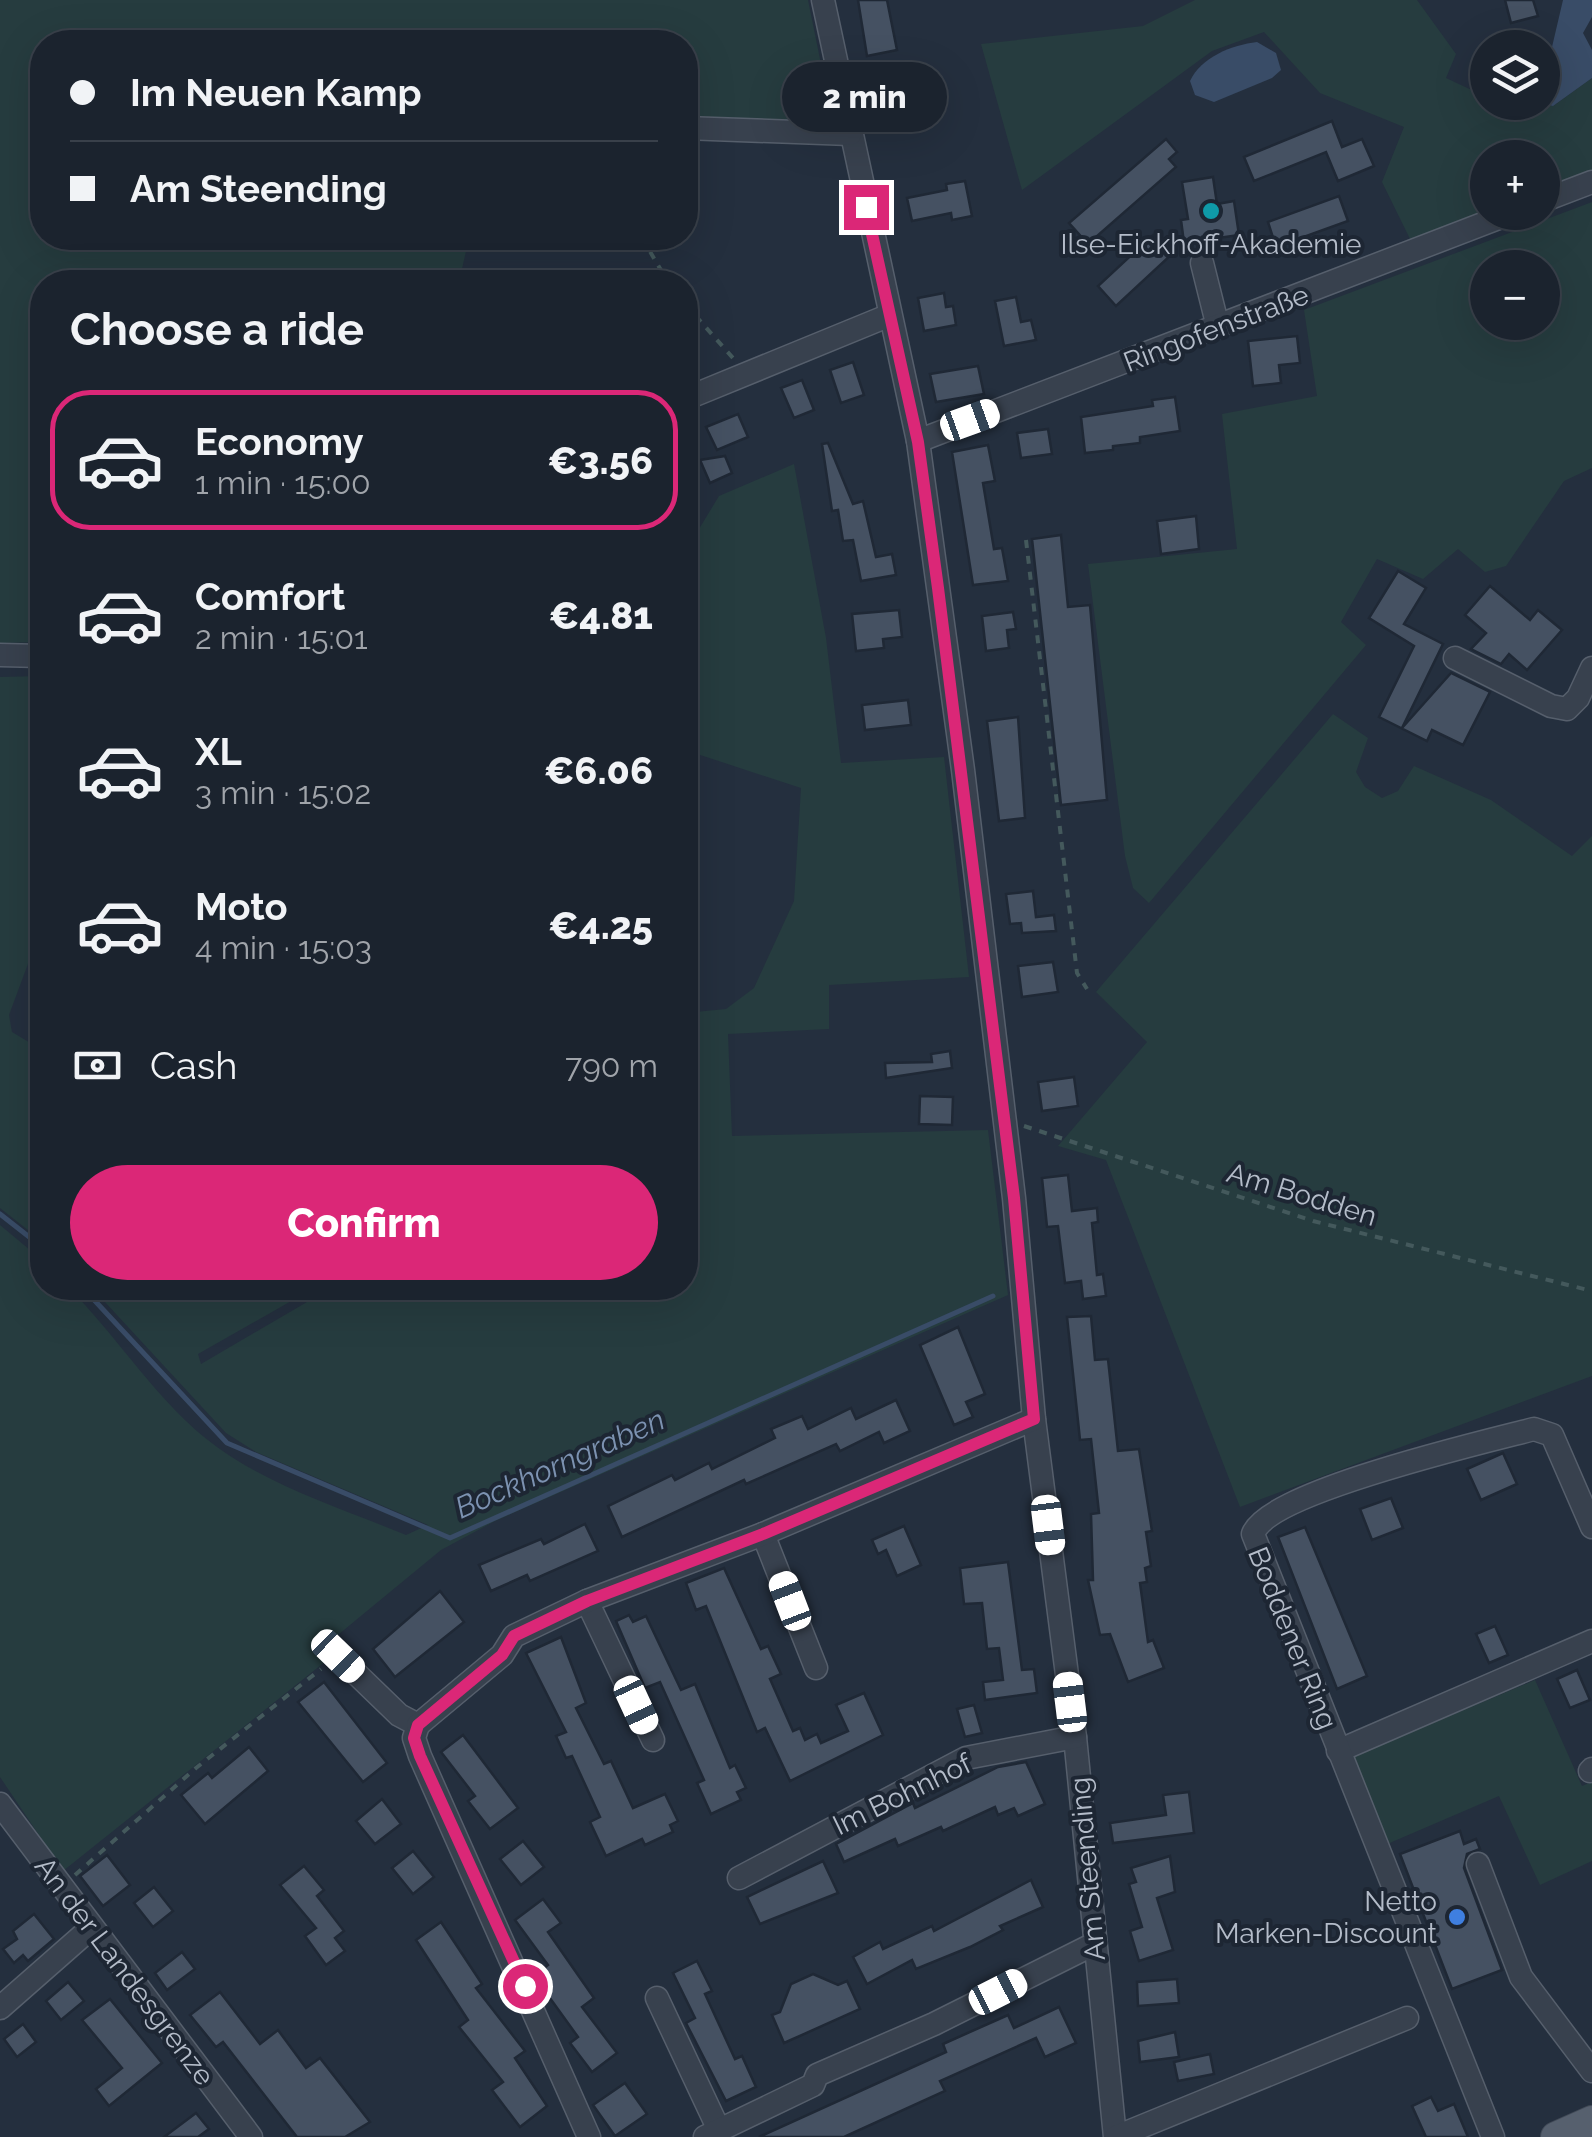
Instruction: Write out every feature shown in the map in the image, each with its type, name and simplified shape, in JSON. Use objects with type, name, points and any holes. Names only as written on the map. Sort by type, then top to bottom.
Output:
[{"type":"main road","points":[[1556,2137],[1592,2121]]},
{"type":"street","name":"Am Steending","points":[[824,0],[918,442],[964,770],[1034,1419],[1075,1738],[1092,1945],[1116,2137]]},
{"type":"street","points":[[698,128],[850,134]]},
{"type":"street","points":[[1560,194],[1592,182]]},
{"type":"street","name":"Ringofenstraße","points":[[918,442],[1470,229]]},
{"type":"street","points":[[1202,262],[1218,327]]},
{"type":"street","points":[[698,394],[890,315]]},
{"type":"street","points":[[0,655],[30,656]]},
{"type":"street","points":[[1454,658],[1550,706],[1567,708],[1578,698],[1592,668]]},
{"type":"street","points":[[589,2137],[420,1756],[414,1738],[418,1725],[502,1655],[514,1636],[587,1601],[763,1534],[1034,1419]]},
{"type":"street","name":"Boddener Ring","points":[[1492,2137],[1254,1546],[1257,1522],[1272,1511],[1388,1468],[1534,1428],[1552,1435],[1592,1528]]},
{"type":"street","points":[[763,1534],[816,1668]]},
{"type":"street","points":[[587,1601],[652,1740]]},
{"type":"street","points":[[1338,1752],[1592,1641]]},
{"type":"street","points":[[338,1656],[399,1714],[418,1725]]},
{"type":"street","name":"Im Bohnhof","points":[[739,1878],[966,1758],[1075,1738]]},
{"type":"street","name":"An der Landesgrenze","points":[[0,1804],[251,2137]]},
{"type":"street","points":[[1478,1864],[1522,1977],[1592,2070]]},
{"type":"street","points":[[0,2008],[90,1928]]},
{"type":"street","points":[[657,1998],[712,2134],[814,2085],[818,2075],[1092,1945]]},
{"type":"street","points":[[1116,2137],[1407,2018]]},
{"type":"path","points":[[698,317],[729,349],[741,376]]},
{"type":"path","points":[[1026,540],[1076,974],[1087,989]]},
{"type":"path","name":"Am Bodden","points":[[1004,1121],[1313,1221],[1592,1291]]},
{"type":"path","points":[[60,1888],[196,1768],[338,1656]]},
{"type":"green space","points":[[0,0],[808,0],[832,118],[823,124],[698,120],[698,30],[30,30],[30,250],[466,250],[462,270],[30,270],[30,642],[0,643]]},
{"type":"green space","points":[[1195,0],[1417,0],[1456,54],[1446,78],[1470,89],[1470,120],[1560,120],[1560,101],[1592,78],[1592,172],[1560,184],[1560,140],[1470,140],[1470,219],[1412,243],[1382,182],[1404,127],[1320,93],[1264,32],[1212,51],[1022,190],[981,44],[1143,26]]},
{"type":"green space","points":[[1592,202],[1592,468],[1564,481],[1506,566],[1485,572],[1458,549],[1423,579],[1377,559],[1341,622],[1366,645],[1149,903],[1133,888],[1125,856],[1088,564],[1237,549],[1222,414],[1317,396],[1304,310],[1517,230],[1560,230],[1560,214]]},
{"type":"green space","points":[[794,464],[826,638],[841,763],[944,757],[969,977],[829,985],[829,1029],[728,1034],[732,1136],[988,1130],[1008,1295],[495,1521],[441,1550],[333,1639],[341,1649],[63,1871],[0,1777],[0,1225],[30,1250],[30,1300],[80,1300],[176,1411],[217,1447],[284,1486],[406,1535],[428,1525],[256,1452],[226,1433],[103,1300],[293,1300],[198,1354],[201,1364],[310,1300],[698,1300],[698,1012],[726,1009],[754,988],[794,901],[801,788],[698,754],[699,529],[719,496]]},
{"type":"green space","points":[[30,676],[30,958],[9,1015],[12,1032],[30,1043],[30,1232],[0,1208],[0,677]]},
{"type":"green space","points":[[1333,714],[1368,738],[1356,772],[1365,787],[1382,798],[1398,791],[1414,766],[1491,800],[1572,856],[1592,836],[1592,1376],[1240,1507],[1106,1160],[1058,1146],[1147,1042],[1096,992]]},
{"type":"green space","points":[[1535,1680],[1582,1786],[1592,1782],[1592,1861],[1540,1885],[1499,1796],[1385,1845],[1350,1758]]},
{"type":"water","points":[[1563,0],[1592,0],[1592,17],[1583,33],[1592,50],[1592,78],[1560,101],[1560,30],[1556,30]]},
{"type":"water","points":[[1257,42],[1276,53],[1281,70],[1272,78],[1214,102],[1195,95],[1190,81],[1209,59],[1228,49]]},
{"type":"building","points":[[858,0],[887,0],[897,50],[867,56]]},
{"type":"building","points":[[1505,0],[1533,0],[1538,16],[1511,23]]},
{"type":"building","points":[[893,87],[898,108],[908,118],[896,130],[883,118],[877,91]]},
{"type":"building","points":[[1332,121],[1342,147],[1362,139],[1374,166],[1338,181],[1326,152],[1254,181],[1244,157]]},
{"type":"building","points":[[1166,139],[1177,152],[1169,159],[1176,167],[1088,244],[1069,223]]},
{"type":"building","name":"Ilse-Eickhoff-Akademie","points":[[1213,177],[1217,204],[1234,201],[1239,235],[1184,243],[1181,220],[1188,219],[1182,182]]},
{"type":"building","points":[[965,181],[972,216],[952,220],[951,213],[912,221],[907,198],[947,190],[946,184]]},
{"type":"building","points":[[1339,196],[1348,221],[1276,247],[1268,222]]},
{"type":"building","points":[[1153,235],[1171,255],[1116,306],[1098,286]]},
{"type":"building","points":[[944,293],[946,307],[953,306],[956,325],[924,331],[918,298]]},
{"type":"building","points":[[1016,297],[1021,322],[1031,320],[1036,340],[1004,346],[995,301]]},
{"type":"building","points":[[1297,336],[1300,363],[1279,365],[1281,383],[1253,386],[1248,341]]},
{"type":"building","points":[[853,362],[864,395],[841,403],[830,370]]},
{"type":"building","points":[[978,366],[984,394],[936,402],[930,374]]},
{"type":"building","points":[[802,380],[814,410],[794,418],[781,388]]},
{"type":"building","points":[[1175,397],[1180,431],[1140,437],[1140,443],[1113,446],[1113,450],[1085,453],[1081,417],[1153,406],[1152,400]]},
{"type":"building","points":[[738,414],[748,437],[717,450],[706,427]]},
{"type":"building","points":[[1048,429],[1052,454],[1021,458],[1017,433]]},
{"type":"building","points":[[828,443],[853,504],[863,501],[876,557],[892,554],[896,575],[861,581],[853,540],[843,541],[838,510],[832,511],[822,444]]},
{"type":"building","points":[[988,445],[995,481],[983,483],[994,549],[1002,548],[1008,581],[973,585],[952,452]]},
{"type":"building","points":[[725,456],[732,473],[710,483],[700,460]]},
{"type":"building","points":[[1196,516],[1199,549],[1161,554],[1157,521]]},
{"type":"building","points":[[1061,535],[1068,607],[1090,605],[1107,800],[1061,805],[1032,539]]},
{"type":"building","points":[[1398,571],[1426,588],[1404,624],[1443,644],[1402,728],[1451,673],[1490,692],[1463,745],[1432,730],[1427,741],[1379,717],[1414,646],[1369,618]]},
{"type":"building","points":[[1490,586],[1530,620],[1538,610],[1562,630],[1527,670],[1509,654],[1501,664],[1471,649],[1486,633],[1465,615]]},
{"type":"building","points":[[899,610],[902,637],[883,639],[884,648],[856,651],[852,614]]},
{"type":"building","points":[[1013,612],[1016,629],[1007,630],[1009,648],[986,651],[982,616]]},
{"type":"building","points":[[908,700],[911,725],[865,730],[862,705]]},
{"type":"building","points":[[1018,717],[1025,818],[999,821],[987,721]]},
{"type":"building","points":[[1033,891],[1036,917],[1054,915],[1056,931],[1022,933],[1021,923],[1010,924],[1006,894]]},
{"type":"building","points":[[1053,962],[1058,992],[1022,997],[1018,966]]},
{"type":"building","points":[[950,1051],[952,1068],[886,1078],[885,1063],[932,1062],[931,1054]]},
{"type":"building","points":[[1074,1077],[1078,1106],[1042,1111],[1038,1082]]},
{"type":"building","points":[[920,1096],[953,1097],[952,1125],[919,1124]]},
{"type":"building","points":[[1068,1175],[1072,1211],[1097,1208],[1098,1222],[1092,1223],[1097,1275],[1103,1274],[1106,1296],[1083,1299],[1081,1281],[1065,1283],[1058,1226],[1047,1227],[1042,1178]]},
{"type":"building","points":[[1091,1316],[1095,1360],[1108,1359],[1118,1451],[1139,1449],[1152,1531],[1146,1532],[1151,1566],[1145,1568],[1147,1582],[1140,1583],[1148,1642],[1153,1640],[1164,1668],[1128,1682],[1110,1634],[1100,1635],[1088,1580],[1093,1580],[1091,1514],[1099,1513],[1091,1439],[1080,1440],[1067,1317]]},
{"type":"building","points":[[958,1327],[985,1394],[966,1402],[973,1417],[954,1425],[920,1345]]},
{"type":"building","points":[[896,1400],[910,1431],[884,1443],[879,1432],[840,1451],[836,1444],[746,1484],[744,1480],[622,1537],[608,1506],[672,1475],[675,1480],[709,1463],[712,1469],[775,1438],[771,1429],[802,1416],[808,1429],[851,1408],[856,1419]]},
{"type":"building","points":[[1503,1453],[1517,1484],[1481,1500],[1467,1469]]},
{"type":"building","points":[[1391,1498],[1403,1528],[1372,1540],[1360,1509]]},
{"type":"building","points":[[585,1524],[598,1551],[530,1581],[527,1575],[491,1591],[479,1565],[541,1539],[544,1544]]},
{"type":"building","points":[[904,1526],[921,1565],[897,1576],[886,1550],[878,1554],[872,1540]]},
{"type":"building","points":[[1305,1527],[1367,1676],[1337,1689],[1278,1537]]},
{"type":"building","points":[[1008,1562],[1022,1670],[1034,1669],[1037,1693],[985,1700],[983,1682],[1003,1680],[999,1648],[987,1649],[982,1603],[964,1604],[960,1568]]},
{"type":"building","points":[[724,1568],[761,1649],[768,1646],[781,1674],[770,1679],[793,1731],[800,1728],[805,1740],[817,1734],[821,1743],[848,1731],[836,1705],[864,1693],[883,1735],[790,1781],[765,1728],[757,1732],[706,1606],[696,1610],[686,1583]]},
{"type":"building","points":[[440,1591],[464,1622],[395,1677],[373,1649]]},
{"type":"building","points":[[629,1615],[633,1622],[646,1616],[681,1690],[695,1684],[730,1768],[735,1765],[746,1788],[737,1792],[741,1800],[711,1814],[697,1783],[704,1780],[660,1682],[645,1688],[616,1621]]},
{"type":"building","points":[[1495,1626],[1508,1655],[1489,1663],[1476,1634]]},
{"type":"building","points":[[561,1637],[586,1703],[576,1708],[604,1764],[611,1761],[633,1808],[665,1794],[678,1821],[670,1825],[673,1832],[645,1845],[642,1839],[606,1856],[590,1822],[600,1817],[572,1756],[566,1758],[556,1736],[566,1732],[526,1653]]},
{"type":"building","points":[[1577,1670],[1590,1700],[1570,1708],[1557,1679]]},
{"type":"building","points":[[324,1682],[387,1763],[363,1782],[298,1702]]},
{"type":"building","points":[[974,1705],[982,1733],[965,1737],[957,1709]]},
{"type":"building","points":[[463,1735],[518,1808],[490,1829],[468,1801],[475,1796],[441,1752]]},
{"type":"building","points":[[249,1747],[268,1771],[205,1824],[181,1795],[208,1773],[212,1778]]},
{"type":"building","points":[[1026,1762],[1045,1804],[1018,1816],[1014,1808],[998,1815],[995,1807],[943,1831],[941,1827],[898,1846],[895,1839],[844,1862],[836,1844],[913,1803],[915,1808],[998,1767]]},
{"type":"building","points":[[1189,1792],[1194,1833],[1113,1843],[1110,1823],[1166,1815],[1163,1795]]},
{"type":"building","points":[[382,1799],[401,1824],[375,1844],[356,1821]]},
{"type":"building","name":"Netto Marken-Discount","points":[[1460,1831],[1464,1844],[1476,1839],[1480,1849],[1467,1854],[1464,1868],[1502,1970],[1452,1989],[1400,1854]]},
{"type":"building","points":[[523,1841],[544,1867],[521,1885],[500,1859]]},
{"type":"building","points":[[413,1851],[434,1877],[413,1894],[392,1868]]},
{"type":"building","points":[[107,1855],[130,1885],[103,1906],[80,1876]]},
{"type":"building","points":[[1170,1856],[1175,1892],[1157,1898],[1173,1950],[1139,1961],[1130,1931],[1142,1927],[1129,1884],[1136,1882],[1131,1868]]},
{"type":"building","points":[[823,1861],[838,1893],[760,1924],[747,1897]]},
{"type":"building","points":[[304,1866],[324,1890],[317,1896],[344,1931],[335,1938],[345,1951],[326,1965],[305,1936],[316,1928],[280,1885]]},
{"type":"building","points":[[1031,1880],[1043,1907],[1000,1926],[1003,1930],[970,1947],[916,1969],[912,1960],[867,1984],[853,1957],[880,1942],[883,1949],[932,1926],[934,1931]]},
{"type":"building","points":[[154,1887],[173,1911],[153,1927],[134,1903]]},
{"type":"building","points":[[543,1899],[561,1923],[548,1932],[594,1998],[582,2007],[617,2053],[592,2072],[570,2043],[578,2037],[534,1976],[548,1965],[515,1920]]},
{"type":"building","points":[[34,1914],[54,1939],[28,1961],[23,1955],[14,1963],[3,1949],[17,1939],[13,1931]]},
{"type":"building","points":[[441,1922],[482,1984],[476,1988],[525,2051],[515,2058],[547,2106],[520,2127],[492,2090],[503,2082],[459,2027],[468,2020],[416,1940]]},
{"type":"building","points":[[182,1952],[195,1969],[167,1990],[155,1973]]},
{"type":"building","points":[[697,1961],[712,1991],[705,1994],[735,2059],[742,2056],[756,2087],[726,2101],[686,2023],[695,2018],[673,1973]]},
{"type":"building","points":[[813,1974],[838,1985],[847,1981],[860,2009],[784,2043],[772,2015],[780,2012],[791,1984]]},
{"type":"building","points":[[1177,1979],[1179,2003],[1138,2006],[1137,1982]]},
{"type":"building","points":[[68,1982],[84,2001],[61,2020],[46,2001]]},
{"type":"building","points":[[220,1992],[260,2044],[278,2030],[306,2068],[320,2058],[370,2122],[345,2137],[297,2137],[223,2042],[216,2047],[190,2015]]},
{"type":"building","points":[[110,1999],[162,2063],[109,2106],[96,2089],[122,2068],[82,2020]]},
{"type":"building","points":[[1059,2007],[1076,2043],[1045,2057],[1036,2038],[940,2081],[945,2091],[844,2137],[759,2137],[946,2052],[943,2044],[1008,2015],[1014,2028]]},
{"type":"building","points":[[23,2024],[36,2042],[17,2057],[4,2039]]},
{"type":"building","points":[[1175,2032],[1179,2057],[1140,2062],[1138,2041]]},
{"type":"building","points":[[1210,2054],[1214,2074],[1178,2081],[1174,2062]]},
{"type":"building","points":[[625,2083],[647,2114],[615,2136],[593,2105]]},
{"type":"building","points":[[1431,2097],[1438,2111],[1454,2104],[1468,2137],[1426,2137],[1412,2106]]},
{"type":"building","points":[[196,2113],[209,2129],[198,2137],[164,2137]]},
{"type":"waterway","name":"Bockhorngraben","points":[[0,1214],[30,1238]]},
{"type":"waterway","name":"Bockhorngraben","points":[[94,1300],[227,1443],[450,1538],[993,1296]]},
{"type":"place","name":"Ilse-Eickhoff-Akademie","points":[[1211,211]]},
{"type":"place","name":"Netto Marken-Discount","points":[[1457,1917]]},
{"type":"route","points":[[525,1986],[420,1756],[414,1738],[418,1725],[502,1655],[514,1636],[587,1601],[763,1534],[1034,1419],[1014,1198],[964,770],[918,442],[866,207]]}]
